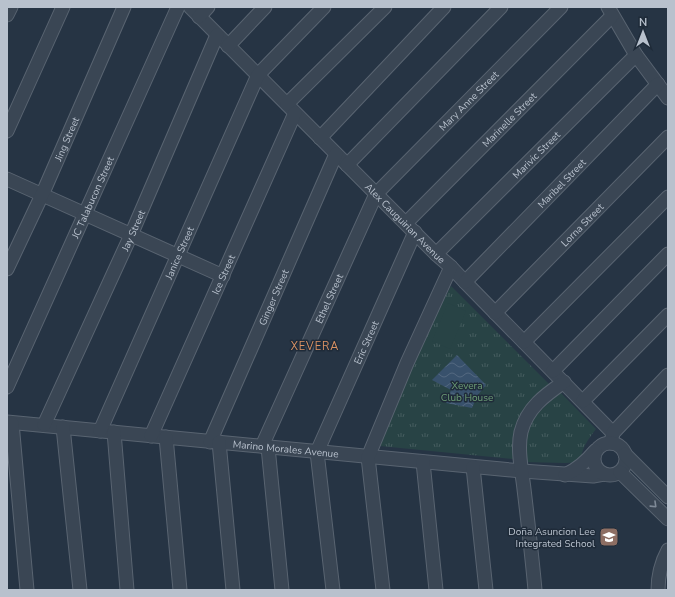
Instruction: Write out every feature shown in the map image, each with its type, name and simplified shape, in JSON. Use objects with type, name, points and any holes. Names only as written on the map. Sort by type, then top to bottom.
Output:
[{"type":"street","points":[[7,15],[11,7]]},
{"type":"street","points":[[7,131],[64,7]]},
{"type":"street","name":"Jing Street","points":[[7,269],[42,195],[124,7]]},
{"type":"street","name":"JC Talabucon Street","points":[[7,388],[178,7]]},
{"type":"street","name":"Alex Cauguirian Avenue","points":[[190,7],[583,401],[612,438]]},
{"type":"street","points":[[199,17],[208,7]]},
{"type":"street","points":[[228,46],[265,7]]},
{"type":"street","points":[[258,75],[324,7]]},
{"type":"street","points":[[291,109],[385,7]]},
{"type":"street","points":[[320,138],[444,7]]},
{"type":"street","points":[[347,165],[501,7]]},
{"type":"street","name":"Mary Anne Street","points":[[376,194],[561,7]]},
{"type":"street","points":[[610,11],[636,55],[668,98]]},
{"type":"street","name":"Marinelle Street","points":[[410,228],[610,11]]},
{"type":"street","name":"Jay Street","points":[[44,425],[131,235],[217,35]]},
{"type":"street","name":"Marivic Street","points":[[436,254],[636,55]]},
{"type":"street","name":"Janice Street","points":[[100,431],[258,75]]},
{"type":"street","name":"Maribel Street","points":[[465,282],[658,84]]},
{"type":"street","name":"Ice Street","points":[[152,436],[223,276],[291,109]]},
{"type":"street","name":"Lorna Street","points":[[495,313],[668,137]]},
{"type":"street","name":"Ginger Street","points":[[214,442],[336,154]]},
{"type":"street","points":[[7,179],[223,276]]},
{"type":"street","name":"Ethel Street","points":[[265,447],[376,194]]},
{"type":"street","points":[[524,342],[668,197]]},
{"type":"street","name":"Eric Street","points":[[317,452],[410,228]]},
{"type":"street","points":[[553,371],[668,254]]},
{"type":"street","points":[[383,590],[368,457],[407,363],[451,267]]},
{"type":"street","points":[[583,401],[668,315]]},
{"type":"street","points":[[565,475],[585,463],[602,444],[612,438],[668,375]]},
{"type":"street","points":[[535,590],[522,471],[520,444],[521,431],[533,406],[543,396],[564,382]]},
{"type":"street","points":[[9,422],[27,590]]},
{"type":"street","name":"Marino Morales Avenue","points":[[9,422],[565,475],[593,476],[604,474]]},
{"type":"street","points":[[63,427],[80,590]]},
{"type":"street","points":[[114,432],[127,590]]},
{"type":"street","points":[[166,437],[180,590]]},
{"type":"street","points":[[612,438],[625,454],[668,497]]},
{"type":"street","points":[[214,442],[233,590]]},
{"type":"street","points":[[265,447],[282,590]]},
{"type":"street","points":[[595,451],[594,465],[604,474],[615,474],[620,472],[625,464],[625,454]]},
{"type":"street","points":[[317,452],[333,590]]},
{"type":"street","points":[[423,462],[436,590]]},
{"type":"street","points":[[473,466],[486,590]]},
{"type":"street","points":[[620,472],[668,519]]},
{"type":"street","points":[[658,590],[658,577],[663,560],[668,550]]},
{"type":"green space","name":"Xevera Club House","points":[[451,286],[550,385],[519,437],[513,459],[380,446],[411,365]]},
{"type":"green space","points":[[448,303],[466,311],[450,349],[432,341]]},
{"type":"green space","points":[[560,392],[596,429],[584,448],[581,462],[523,462],[526,437],[533,418]]},
{"type":"water","points":[[457,355],[486,385],[477,396],[472,408],[446,403],[451,390],[432,380]]},
{"type":"place","name":"Doña Asuncion Lee Integrated School","points":[[609,537]]},
{"type":"district","name":"XEVERA","points":[[315,346]]}]
